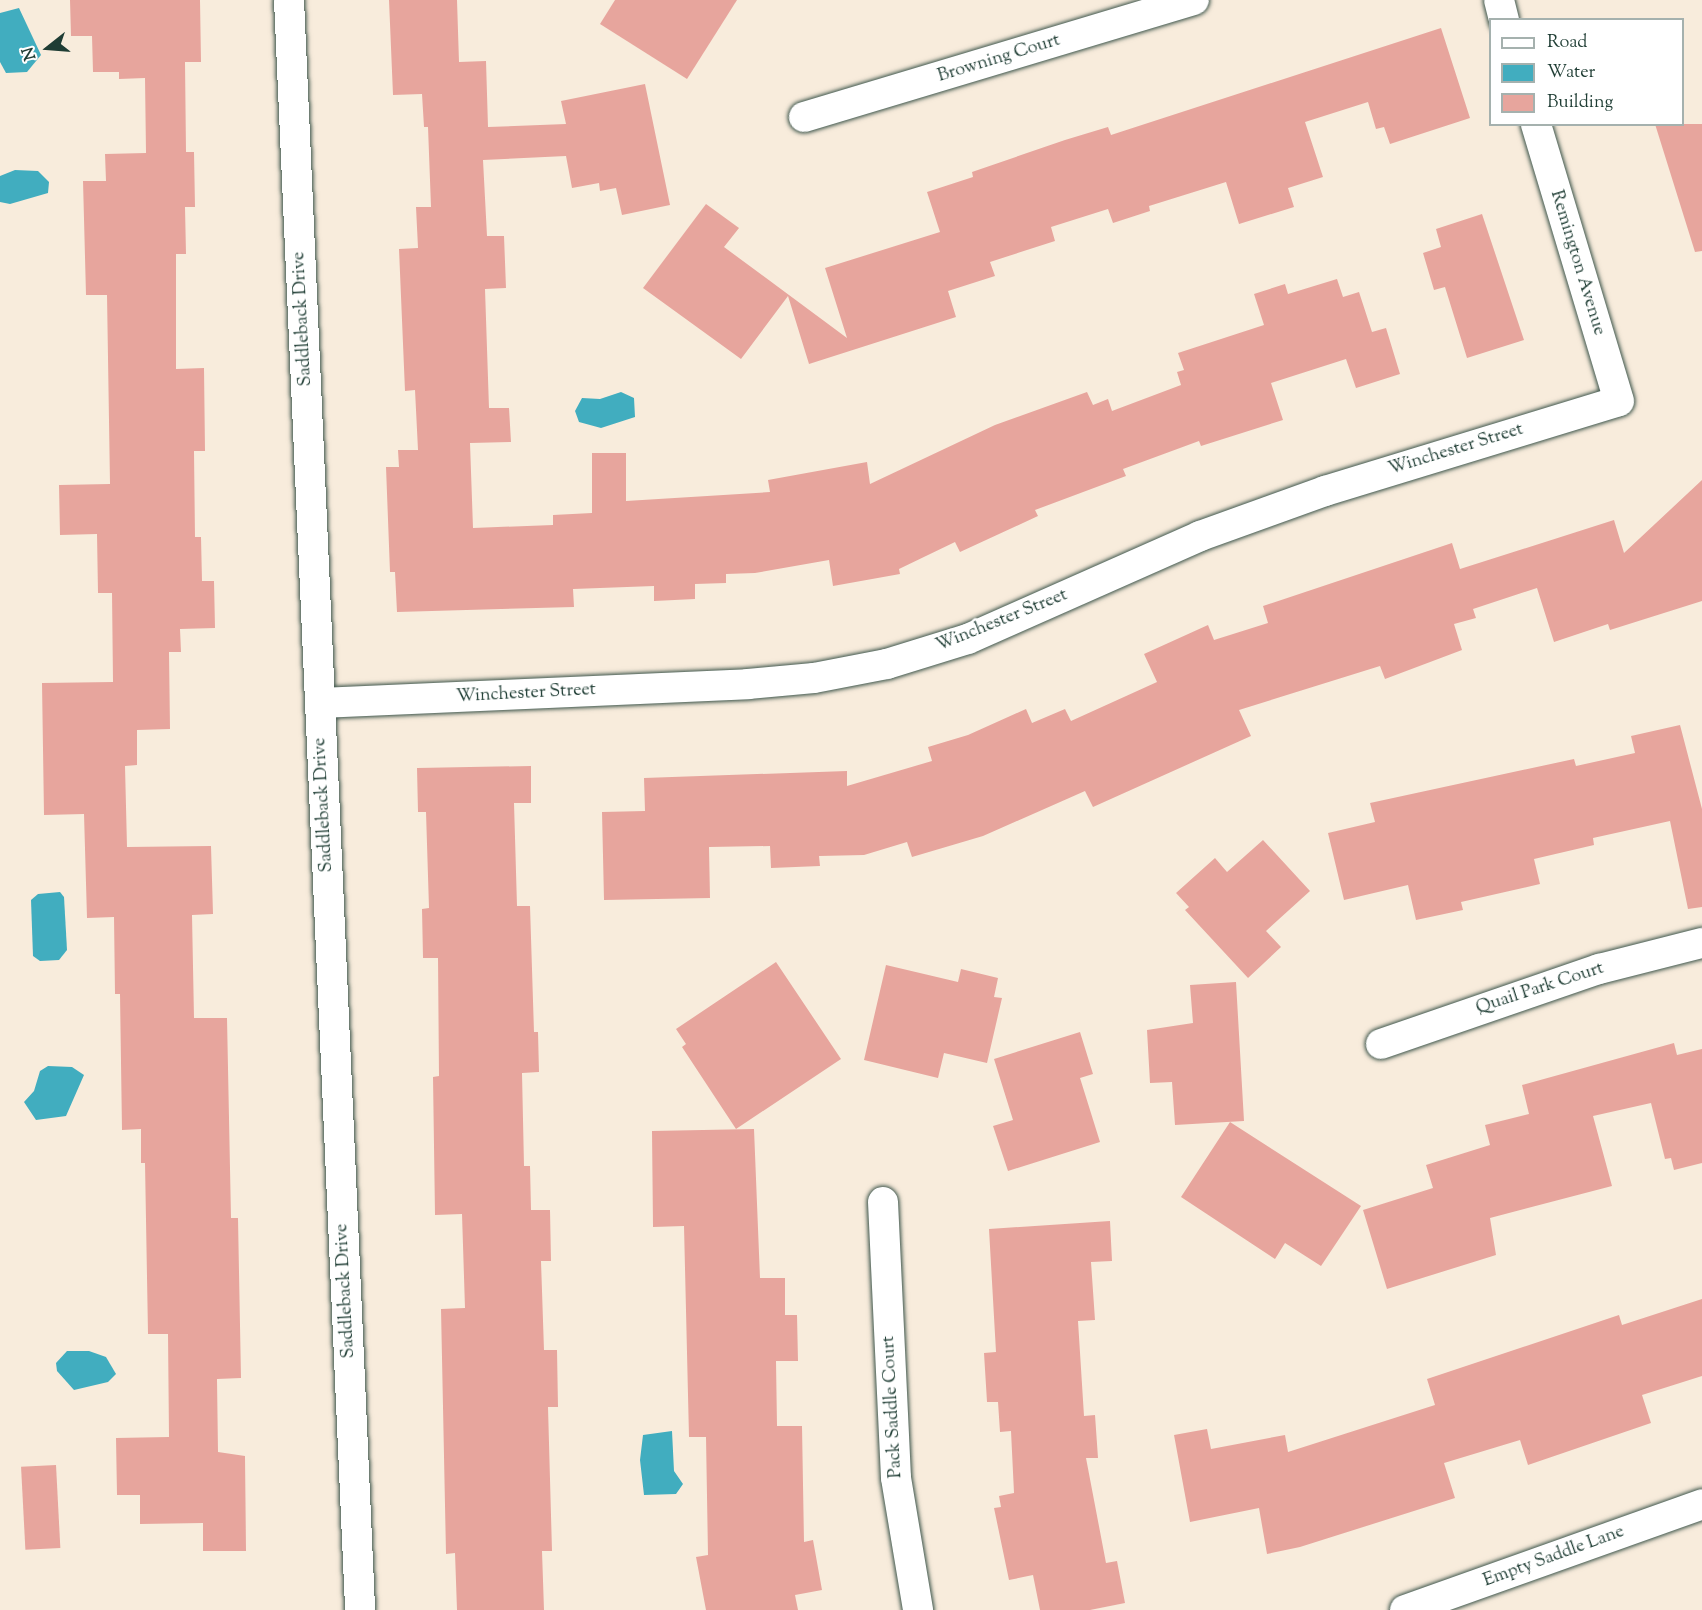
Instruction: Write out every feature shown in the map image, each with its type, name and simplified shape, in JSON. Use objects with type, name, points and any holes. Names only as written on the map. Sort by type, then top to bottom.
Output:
[{"type":"street","name":"Saddleback Drive","points":[[289,0],[360,1610]]},
{"type":"street","name":"Browning Court","points":[[804,117],[1194,0]]},
{"type":"street","points":[[1499,0],[1504,18]]},
{"type":"street","name":"Remington Avenue","points":[[1537,126],[1619,401]]},
{"type":"street","name":"Winchester Street","points":[[320,703],[748,684],[814,678],[886,664],[968,639],[1200,537],[1325,490],[1619,401]]},
{"type":"street","name":"Quail Park Court","points":[[1382,1044],[1599,969],[1702,943]]},
{"type":"street","name":"Pack Saddle Court","points":[[883,1202],[896,1478],[918,1610]]},
{"type":"street","name":"Empty Saddle Lane","points":[[1405,1610],[1702,1504]]},
{"type":"water","points":[[19,8],[41,55],[27,72],[6,73],[0,62],[0,13]]},
{"type":"water","points":[[15,170],[38,171],[49,182],[48,193],[10,204],[0,202],[0,176]]},
{"type":"water","points":[[621,392],[634,398],[635,417],[601,428],[579,422],[575,411],[582,398],[600,399]]},
{"type":"water","points":[[60,892],[64,897],[67,950],[59,960],[40,961],[33,956],[31,900],[38,894]]},
{"type":"water","points":[[48,1066],[72,1067],[84,1075],[66,1116],[36,1120],[24,1102],[34,1091],[40,1071]]},
{"type":"water","points":[[67,1351],[89,1351],[106,1357],[116,1374],[108,1382],[74,1390],[57,1371],[56,1363]]},
{"type":"water","points":[[672,1431],[674,1471],[683,1484],[676,1494],[644,1495],[640,1460],[643,1435]]},
{"type":"building","points":[[70,0],[200,0],[201,62],[185,62],[186,152],[194,152],[195,207],[185,207],[186,254],[176,254],[176,369],[204,368],[205,451],[194,451],[195,537],[201,537],[202,581],[214,581],[215,628],[180,629],[181,652],[169,652],[170,729],[137,730],[137,765],[125,766],[127,847],[211,846],[213,914],[192,915],[194,1018],[227,1018],[231,1218],[238,1218],[241,1378],[217,1379],[218,1452],[245,1456],[246,1551],[203,1551],[203,1523],[140,1524],[140,1495],[117,1495],[116,1438],[169,1437],[168,1334],[148,1334],[145,1163],[141,1163],[141,1129],[122,1130],[120,994],[115,994],[114,917],[87,918],[84,814],[44,815],[42,683],[113,682],[112,593],[98,593],[97,534],[60,535],[59,485],[110,484],[107,295],[86,295],[83,181],[106,181],[105,154],[146,153],[145,78],[119,79],[119,72],[93,72],[92,36],[71,36]]},
{"type":"building","points":[[389,0],[457,0],[459,62],[486,61],[488,127],[566,124],[561,101],[645,84],[670,205],[622,215],[616,188],[600,191],[599,183],[572,188],[566,156],[483,160],[487,236],[504,236],[506,288],[485,289],[489,408],[509,408],[511,442],[470,443],[473,528],[553,525],[553,515],[592,513],[592,453],[626,453],[626,501],[770,492],[768,480],[867,462],[870,484],[995,425],[1087,392],[1093,405],[1108,399],[1112,411],[1181,385],[1177,372],[1184,370],[1178,353],[1264,325],[1254,294],[1285,284],[1288,294],[1337,279],[1343,297],[1359,292],[1372,332],[1386,328],[1400,374],[1356,388],[1346,359],[1271,383],[1283,420],[1201,446],[1199,441],[1123,469],[1126,476],[1035,510],[1038,516],[960,552],[955,542],[899,569],[900,574],[833,586],[829,560],[755,573],[726,574],[726,583],[695,584],[695,599],[654,601],[654,586],[573,589],[574,607],[397,612],[395,572],[390,572],[386,467],[399,467],[398,450],[418,450],[415,390],[405,391],[399,249],[418,248],[416,207],[431,207],[428,127],[424,127],[422,94],[393,95]]},
{"type":"building","points":[[615,0],[737,0],[687,79],[600,24]]},
{"type":"building","points":[[1441,28],[1470,118],[1390,144],[1384,127],[1376,129],[1368,102],[1305,122],[1323,177],[1288,188],[1294,207],[1239,224],[1226,182],[1149,206],[1150,211],[1113,223],[1108,209],[1051,227],[1055,241],[990,262],[995,276],[948,291],[956,317],[809,364],[788,296],[741,359],[643,288],[706,204],[739,228],[724,247],[847,338],[825,268],[940,232],[927,192],[973,177],[972,172],[1065,140],[1108,127],[1111,135]]},
{"type":"building","points":[[1702,124],[1702,251],[1695,252],[1656,126]]},
{"type":"building","points":[[1482,214],[1524,340],[1467,358],[1445,287],[1434,290],[1423,253],[1441,247],[1436,229]]},
{"type":"building","points":[[1702,480],[1702,601],[1610,630],[1608,624],[1554,642],[1537,588],[1473,609],[1476,618],[1454,624],[1462,650],[1385,679],[1380,666],[1239,710],[1251,736],[1093,807],[1085,791],[983,836],[912,857],[907,842],[864,855],[819,856],[820,866],[771,868],[770,846],[709,847],[710,898],[604,900],[602,812],[645,811],[644,778],[847,771],[847,786],[932,761],[928,747],[968,735],[1026,709],[1032,723],[1065,709],[1071,721],[1157,682],[1144,654],[1208,625],[1214,640],[1268,623],[1263,606],[1452,543],[1460,569],[1614,520],[1624,553]]},
{"type":"building","points":[[1680,725],[1702,809],[1702,907],[1688,909],[1670,821],[1593,838],[1594,845],[1534,859],[1540,884],[1461,902],[1463,910],[1416,920],[1408,885],[1344,900],[1328,833],[1375,822],[1370,803],[1574,759],[1576,766],[1635,753],[1631,736]]},
{"type":"building","points":[[531,766],[531,803],[514,803],[517,906],[530,906],[534,1032],[538,1032],[539,1072],[522,1073],[524,1166],[530,1166],[531,1210],[550,1210],[551,1261],[541,1261],[544,1350],[557,1350],[558,1407],[548,1407],[552,1551],[542,1551],[544,1610],[457,1610],[455,1553],[446,1554],[441,1309],[465,1308],[462,1214],[435,1215],[433,1077],[439,1076],[438,958],[423,958],[422,909],[429,908],[426,812],[418,812],[417,768]]},
{"type":"building","points":[[1263,840],[1310,891],[1266,931],[1281,947],[1248,978],[1185,910],[1189,907],[1176,893],[1215,858],[1227,872]]},
{"type":"building","points":[[776,962],[841,1059],[736,1129],[682,1047],[686,1044],[676,1029]]},
{"type":"building","points":[[886,965],[958,982],[961,969],[998,978],[994,997],[1002,998],[987,1063],[944,1053],[938,1078],[864,1060]]},
{"type":"building","points":[[1236,982],[1244,1121],[1175,1125],[1172,1082],[1150,1083],[1147,1030],[1193,1023],[1190,985]]},
{"type":"building","points":[[1080,1032],[1093,1074],[1080,1078],[1100,1142],[1008,1171],[993,1126],[1013,1120],[994,1059]]},
{"type":"building","points":[[1674,1043],[1677,1055],[1702,1049],[1702,1163],[1674,1170],[1671,1158],[1665,1159],[1651,1103],[1593,1116],[1612,1186],[1490,1218],[1496,1255],[1387,1289],[1363,1210],[1433,1188],[1426,1165],[1490,1145],[1485,1125],[1529,1114],[1522,1085]]},
{"type":"building","points":[[1230,1122],[1361,1206],[1321,1266],[1285,1243],[1275,1259],[1181,1197]]},
{"type":"building","points":[[754,1129],[760,1278],[785,1278],[785,1315],[797,1315],[798,1361],[776,1361],[777,1426],[802,1426],[804,1542],[813,1540],[822,1590],[795,1595],[798,1610],[706,1610],[696,1557],[708,1555],[706,1437],[689,1437],[684,1226],[653,1227],[652,1131]]},
{"type":"building","points":[[1110,1221],[1112,1261],[1091,1262],[1095,1320],[1078,1321],[1084,1416],[1095,1415],[1098,1458],[1086,1458],[1106,1563],[1117,1561],[1125,1603],[1090,1610],[1040,1610],[1033,1575],[1009,1580],[994,1508],[1001,1507],[999,1496],[1014,1493],[1011,1431],[1000,1432],[998,1402],[987,1402],[984,1353],[996,1352],[989,1229]]},
{"type":"building","points":[[1702,1299],[1702,1376],[1642,1395],[1651,1423],[1528,1465],[1520,1440],[1444,1463],[1455,1498],[1300,1547],[1267,1554],[1259,1508],[1190,1522],[1174,1435],[1207,1429],[1211,1449],[1285,1435],[1288,1452],[1435,1405],[1427,1379],[1619,1315],[1622,1325]]},
{"type":"building","points":[[56,1465],[60,1548],[25,1550],[21,1467]]}]
